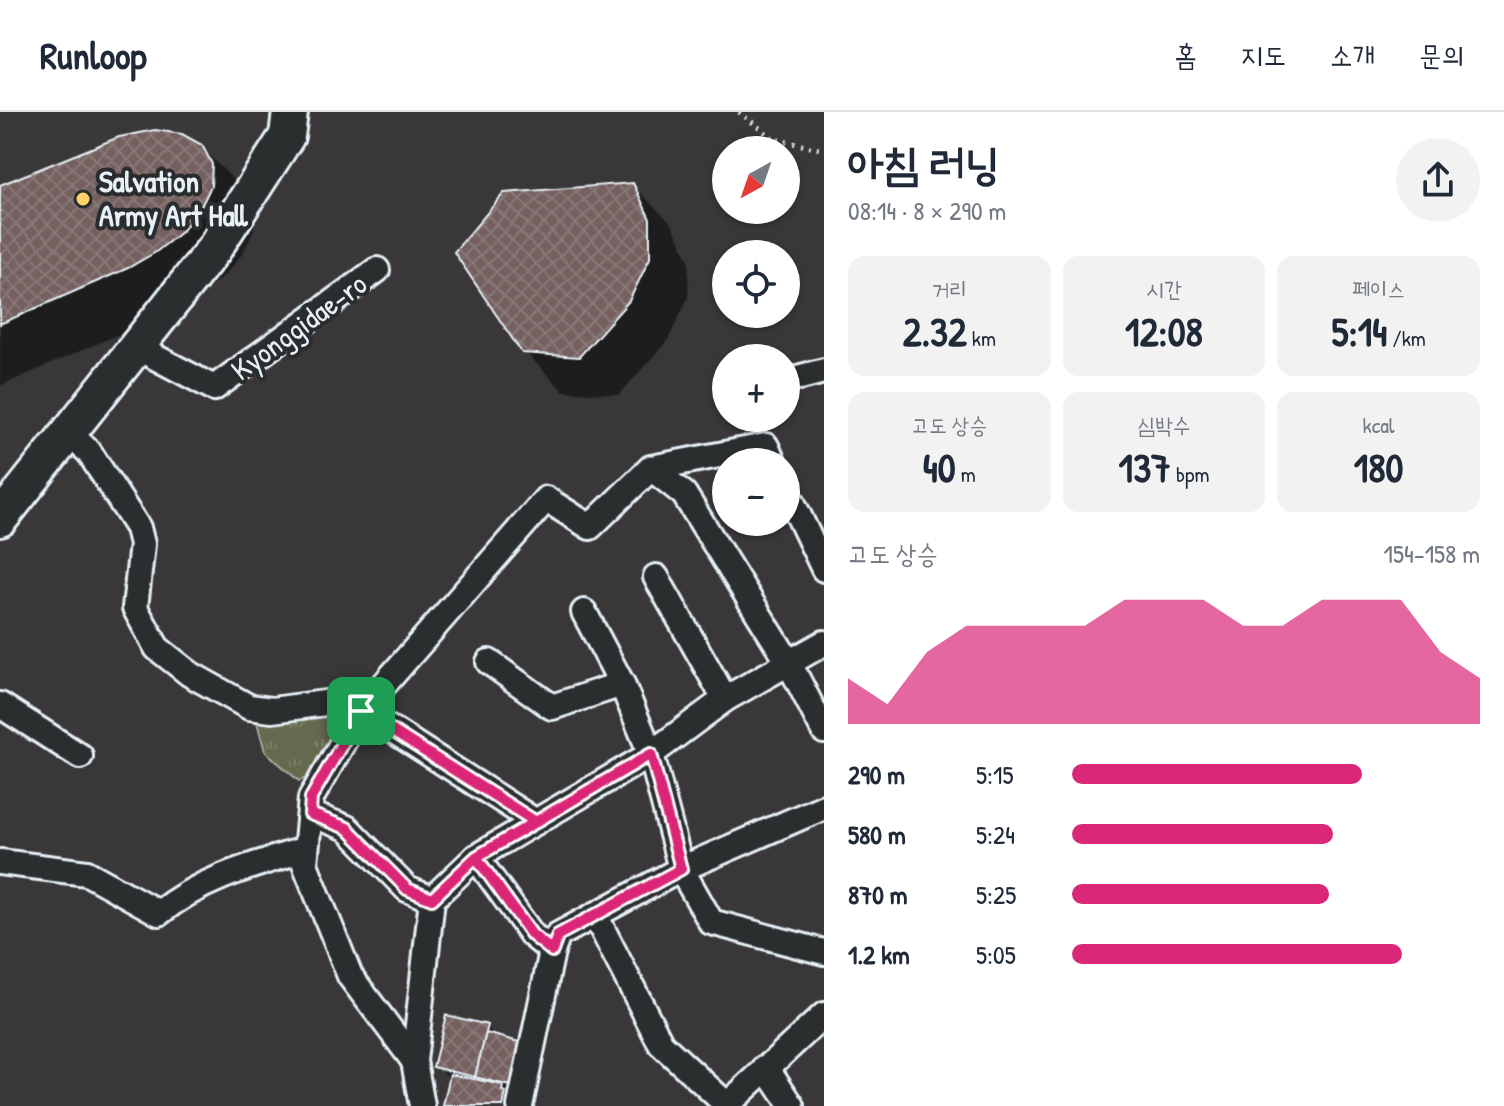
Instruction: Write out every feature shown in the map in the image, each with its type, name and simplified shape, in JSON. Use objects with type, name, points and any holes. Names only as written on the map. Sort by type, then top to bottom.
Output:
[{"type":"main road","points":[[0,519],[214,249],[287,136],[290,112]]},
{"type":"street","name":"Kyonggidae-ro","points":[[136,347],[214,388],[377,270]]},
{"type":"street","points":[[69,433],[89,452],[138,528],[142,544],[135,608],[157,648],[190,674],[249,707],[272,710],[340,701],[361,711],[536,822]]},
{"type":"street","points":[[414,1061],[350,976],[305,864],[311,798],[361,711],[546,499],[590,527],[651,468],[712,456]]},
{"type":"street","points":[[651,468],[684,494],[789,663],[824,731]]},
{"type":"street","points":[[800,518],[824,569]]},
{"type":"street","points":[[656,577],[725,699]]},
{"type":"street","points":[[584,612],[622,684],[651,754],[681,869],[711,922],[824,952]]},
{"type":"street","points":[[422,1106],[414,1061],[432,899],[476,857],[651,754],[725,699],[824,643]]},
{"type":"street","points":[[489,662],[552,707],[622,684]]},
{"type":"street","points":[[0,705],[80,756]]},
{"type":"street","points":[[520,1106],[558,935],[681,869],[824,807]]},
{"type":"street","points":[[310,814],[347,828],[407,889],[432,899]]},
{"type":"street","points":[[0,862],[87,873],[159,913],[181,895],[222,876],[306,849]]},
{"type":"street","points":[[476,857],[532,935],[552,951]]},
{"type":"street","points":[[595,915],[661,1044],[726,1106],[824,1015]]},
{"type":"street","points":[[766,1067],[792,1106]]},
{"type":"path","points":[[739,112],[774,139],[824,150]]},
{"type":"green space","points":[[332,709],[352,716],[307,778],[299,781],[265,751],[255,715]]},
{"type":"building","points":[[155,130],[182,134],[202,145],[212,164],[211,186],[200,209],[181,232],[156,252],[128,268],[0,324],[0,185],[119,137]]},
{"type":"building","points":[[633,183],[650,219],[650,258],[629,301],[579,357],[522,353],[454,252],[504,193]]},
{"type":"building","points":[[446,1015],[488,1025],[475,1077],[433,1067]]},
{"type":"building","points":[[486,1033],[530,1045],[518,1088],[475,1077]]},
{"type":"building","points":[[450,1074],[503,1085],[502,1091],[506,1092],[503,1106],[443,1106]]},
{"type":"place","name":"Salvation Army Art Hall","points":[[83,199]]},
{"type":"route","points":[[361,711],[311,798],[310,814],[347,828],[407,889],[432,899],[476,857],[536,822],[651,754],[681,869],[558,935],[552,951],[532,935],[476,857],[536,822],[361,711]]}]
